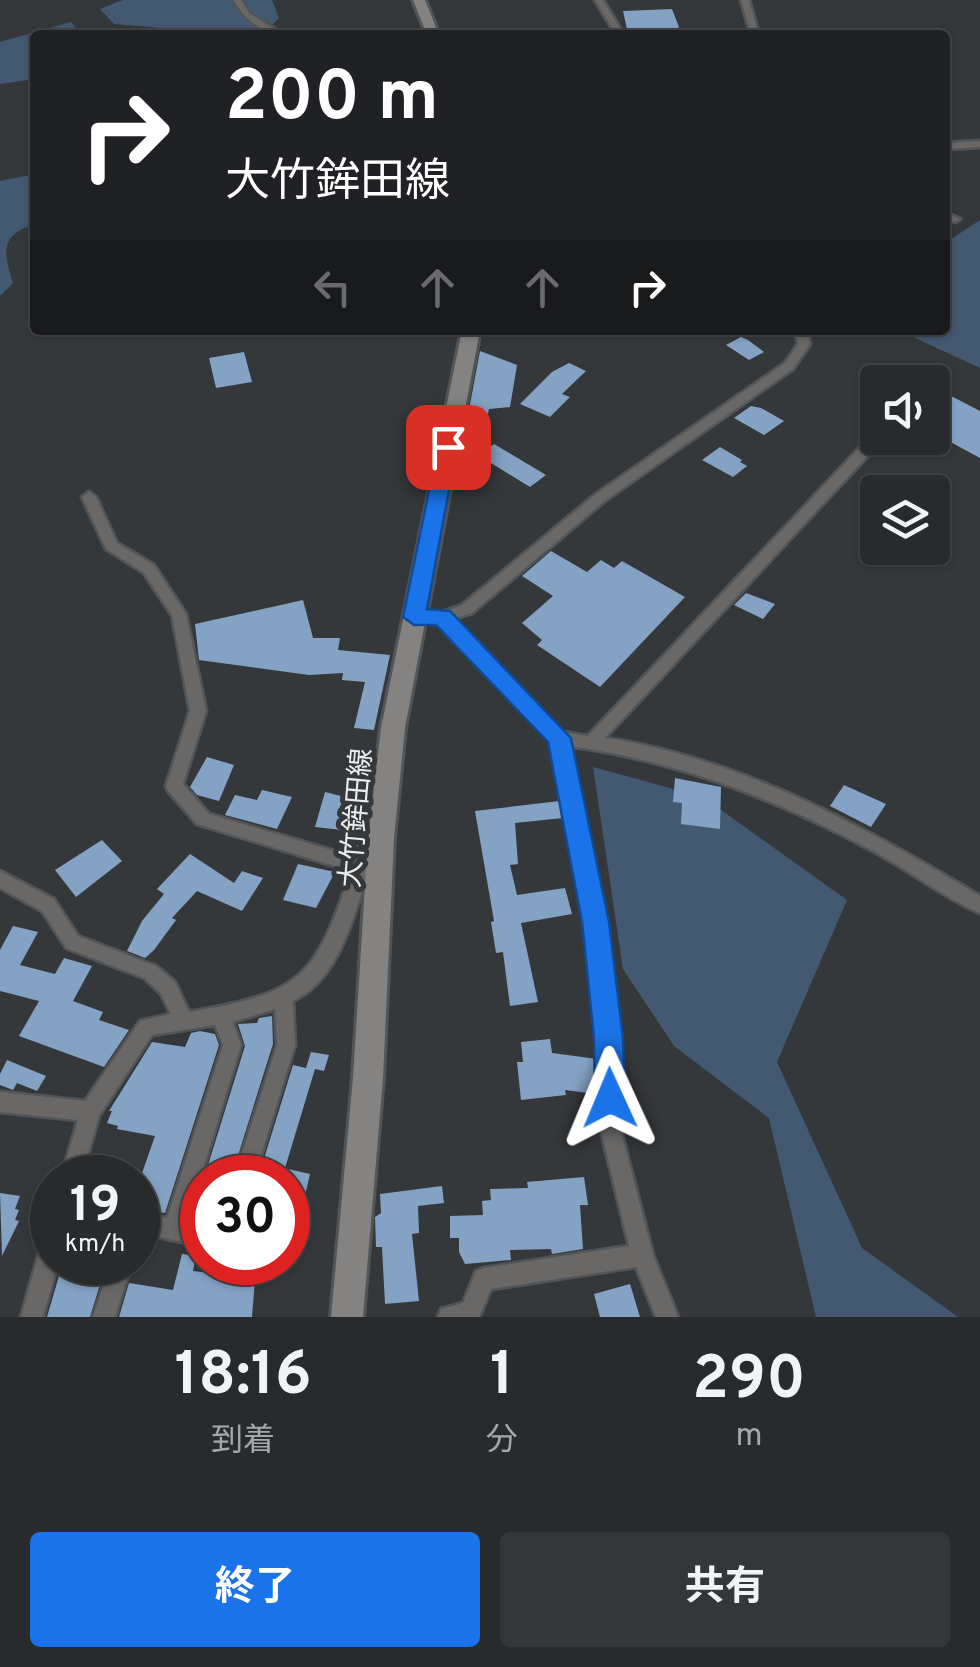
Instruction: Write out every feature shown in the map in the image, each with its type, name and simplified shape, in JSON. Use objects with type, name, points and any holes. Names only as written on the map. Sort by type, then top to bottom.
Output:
[{"type":"main road","points":[[419,0],[431,30]]},
{"type":"main road","name":"大竹鉾田線","points":[[347,1317],[368,1078],[370,870],[393,728],[470,335]]},
{"type":"street","points":[[238,0],[247,16],[271,30]]},
{"type":"street","points":[[599,0],[617,30]]},
{"type":"street","points":[[745,0],[754,30]]},
{"type":"street","points":[[950,146],[980,144]]},
{"type":"street","points":[[414,617],[442,617],[466,609],[600,496],[788,366],[804,344],[803,335]]},
{"type":"street","points":[[592,741],[861,455]]},
{"type":"street","points":[[78,1155],[90,1111],[146,1027],[221,1015],[293,994],[313,976],[370,870],[203,818],[174,786],[198,711],[178,614],[149,569],[110,546],[89,497]]},
{"type":"street","points":[[442,617],[559,738],[596,922],[609,1038],[612,1135],[642,1255],[667,1317]]},
{"type":"street","points":[[559,738],[592,741],[681,762],[827,816],[980,905]]},
{"type":"street","points":[[0,879],[48,906],[72,942],[150,972],[168,988],[184,1021]]},
{"type":"street","points":[[251,1155],[286,1045],[284,996]]},
{"type":"street","points":[[174,1230],[232,1045],[221,1015]]},
{"type":"street","points":[[0,1102],[90,1111]]},
{"type":"street","points":[[160,1227],[180,1231]]},
{"type":"street","points":[[448,1317],[470,1314],[484,1278],[642,1255]]},
{"type":"street","points":[[32,1317],[41,1285]]},
{"type":"street","points":[[104,1317],[114,1285]]},
{"type":"shaded area","points":[[123,0],[272,0],[279,18],[262,30],[163,30],[114,24],[100,9]]},
{"type":"shaded area","points":[[71,22],[77,30],[43,30]]},
{"type":"shaded area","points":[[30,34],[30,80],[0,84],[0,42]]},
{"type":"shaded area","points":[[30,175],[30,226],[15,233],[7,246],[13,283],[0,296],[0,181]]},
{"type":"shaded area","points":[[980,220],[980,368],[909,335],[950,335],[950,240]]},
{"type":"shaded area","points":[[593,767],[703,797],[847,900],[777,1062],[862,1248],[958,1317],[816,1317],[769,1118],[674,1046],[623,969]]},
{"type":"building","points":[[672,9],[679,27],[627,30],[623,11]]},
{"type":"building","points":[[741,337],[764,352],[749,360],[726,345]]},
{"type":"building","points":[[480,351],[517,365],[510,407],[489,409],[486,423],[469,422],[468,415]]},
{"type":"building","points":[[244,352],[252,382],[216,388],[209,358]]},
{"type":"building","points":[[569,363],[586,371],[562,394],[570,397],[550,417],[520,404],[552,372]]},
{"type":"building","points":[[950,395],[980,411],[980,458],[950,442]]},
{"type":"building","points":[[751,406],[784,421],[764,435],[734,418]]},
{"type":"building","points":[[494,444],[546,475],[530,487],[478,455]]},
{"type":"building","points":[[720,447],[747,466],[733,477],[702,460]]},
{"type":"building","points":[[551,551],[587,572],[601,560],[614,568],[622,561],[685,597],[600,687],[537,645],[542,640],[522,623],[553,596],[522,576]]},
{"type":"building","points":[[746,593],[775,604],[763,619],[734,605]]},
{"type":"building","points":[[303,600],[313,638],[340,638],[338,650],[390,655],[374,730],[354,728],[365,682],[342,680],[343,673],[309,675],[199,660],[195,624]]},
{"type":"building","points":[[207,757],[234,765],[219,801],[197,795],[190,787]]},
{"type":"building","points":[[675,778],[721,787],[720,829],[681,824],[682,803],[673,802]]},
{"type":"building","points":[[844,785],[886,804],[871,827],[830,806]]},
{"type":"building","points":[[262,790],[292,797],[277,829],[225,815],[235,795],[257,800]]},
{"type":"building","points":[[325,792],[353,799],[345,830],[363,832],[359,850],[338,848],[342,830],[315,827]]},
{"type":"building","points":[[560,801],[563,818],[515,823],[518,864],[510,865],[517,895],[565,888],[572,914],[521,923],[538,1002],[510,1006],[503,952],[496,953],[475,811]]},
{"type":"building","points":[[102,840],[122,861],[76,897],[55,870]]},
{"type":"building","points":[[190,854],[234,883],[242,871],[263,878],[242,911],[197,891],[172,918],[176,920],[145,958],[127,951],[142,921],[164,894],[157,889]]},
{"type":"building","points":[[298,864],[335,872],[316,908],[283,900]]},
{"type":"building","points":[[13,926],[38,932],[20,965],[55,974],[64,958],[92,966],[73,1001],[103,1012],[99,1020],[129,1030],[104,1067],[19,1036],[39,1001],[0,991],[0,950]]},
{"type":"building","points":[[272,1016],[273,1044],[238,1155],[211,1155],[245,1046],[238,1024],[257,1023],[259,1018]]},
{"type":"building","points":[[191,1033],[215,1034],[219,1045],[184,1155],[180,1155],[165,1213],[160,1212],[160,1155],[148,1155],[155,1136],[117,1129],[118,1126],[107,1123],[109,1111],[152,1042],[185,1047]]},
{"type":"building","points":[[550,1039],[552,1053],[597,1059],[596,1094],[565,1090],[566,1095],[521,1100],[517,1062],[523,1062],[521,1042]]},
{"type":"building","points":[[311,1052],[329,1055],[324,1071],[315,1069],[289,1155],[265,1155],[293,1065],[306,1068]]},
{"type":"building","points":[[7,1060],[46,1076],[37,1091],[17,1083],[13,1090],[0,1085]]},
{"type":"building","points":[[584,1177],[588,1205],[580,1205],[583,1249],[552,1254],[551,1249],[510,1250],[511,1260],[465,1264],[459,1252],[459,1238],[450,1238],[450,1216],[483,1215],[482,1201],[491,1200],[490,1189],[528,1188],[527,1182]]},
{"type":"building","points":[[442,1186],[444,1203],[418,1206],[419,1233],[412,1234],[419,1301],[385,1304],[382,1247],[376,1247],[375,1217],[381,1213],[380,1194]]},
{"type":"building","points":[[0,1193],[20,1196],[15,1209],[19,1210],[15,1220],[19,1221],[2,1256]]},
{"type":"building","points":[[180,1262],[180,1285],[255,1285],[252,1317],[119,1317],[128,1285],[173,1290]]},
{"type":"building","points":[[630,1284],[640,1317],[600,1317],[594,1294]]},
{"type":"building","points":[[56,1285],[100,1285],[90,1317],[47,1317]]},
{"type":"route","points":[[448,447],[414,617],[442,617],[559,738],[596,922],[609,1038],[610,1098]]}]
